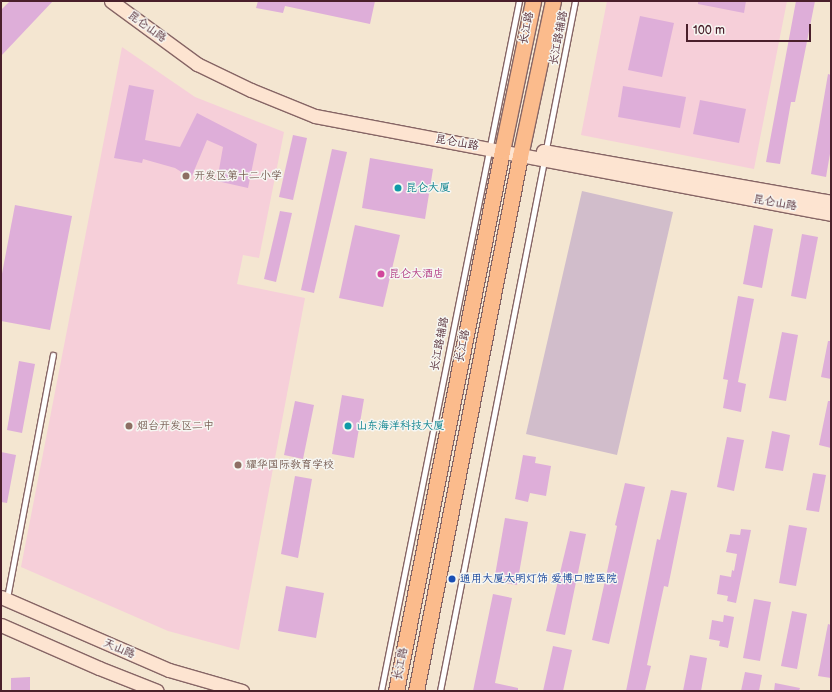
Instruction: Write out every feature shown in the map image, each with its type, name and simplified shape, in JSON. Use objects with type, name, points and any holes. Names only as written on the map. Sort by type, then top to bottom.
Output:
[{"type":"main road","name":"长江路","points":[[396,691],[496,146],[533,1]]},
{"type":"main road","name":"长江路","points":[[416,691],[521,151],[553,1]]},
{"type":"street","name":"昆仑山路","points":[[110,1],[197,64],[251,90],[315,116],[496,146]]},
{"type":"street","name":"昆仑山路","points":[[126,1],[201,56],[252,82],[317,108],[831,214]]},
{"type":"street","name":"昆仑山路","points":[[544,156],[831,202]]},
{"type":"street","name":"天山路","points":[[4,599],[169,670],[242,691]]},
{"type":"street","points":[[1,625],[99,668],[157,691]]},
{"type":"lane","name":"长江路辅路","points":[[381,691],[496,146],[519,1]]},
{"type":"lane","name":"长江路辅路","points":[[440,691],[575,1]]},
{"type":"lane","points":[[4,599],[53,355]]},
{"type":"shaded area","points":[[607,1],[787,1],[754,169],[581,135]]},
{"type":"shaded area","points":[[122,47],[195,97],[284,132],[259,258],[243,255],[237,284],[305,298],[239,650],[168,631],[21,567]]},
{"type":"shaded area","points":[[582,191],[673,212],[617,455],[526,434]]},
{"type":"building","points":[[10,1],[53,1],[1,56],[1,10]]},
{"type":"building","points":[[258,1],[375,1],[370,24],[285,6],[283,13],[256,8]]},
{"type":"building","points":[[698,1],[746,1],[744,13],[698,4]]},
{"type":"building","points":[[796,1],[815,1],[795,102],[791,102],[780,164],[766,162]]},
{"type":"building","points":[[640,16],[674,23],[662,77],[628,70]]},
{"type":"building","points":[[828,74],[831,75],[831,148],[826,177],[811,174]]},
{"type":"building","points":[[129,85],[154,90],[145,140],[180,147],[197,113],[257,144],[248,188],[217,181],[223,147],[207,140],[191,178],[175,168],[143,159],[142,163],[114,158]]},
{"type":"building","points":[[623,86],[686,97],[680,128],[618,117]]},
{"type":"building","points":[[700,100],[746,109],[739,143],[693,134]]},
{"type":"building","points":[[293,135],[307,138],[293,200],[279,197]]},
{"type":"building","points":[[332,149],[347,152],[314,293],[301,290]]},
{"type":"building","name":"昆仑大厦","points":[[370,158],[433,169],[425,219],[362,208]]},
{"type":"building","points":[[15,205],[72,216],[50,330],[1,321],[1,279]]},
{"type":"building","points":[[280,211],[292,213],[276,282],[264,279]]},
{"type":"building","points":[[355,225],[400,235],[383,307],[339,298]]},
{"type":"building","points":[[754,225],[773,229],[762,288],[743,284]]},
{"type":"building","points":[[802,234],[818,237],[806,299],[791,296]]},
{"type":"building","points":[[738,296],[754,299],[738,382],[746,384],[741,412],[723,408],[728,380],[723,379]]},
{"type":"building","points":[[782,332],[798,335],[786,401],[769,398]]},
{"type":"building","points":[[828,341],[831,341],[831,379],[821,377]]},
{"type":"building","points":[[19,361],[35,364],[22,433],[7,430]]},
{"type":"building","name":"山东海洋科技大厦","points":[[342,395],[364,399],[354,458],[332,454]]},
{"type":"building","points":[[295,401],[314,405],[303,459],[284,455]]},
{"type":"building","points":[[828,401],[831,401],[831,448],[819,445]]},
{"type":"building","points":[[772,431],[790,435],[783,471],[765,468]]},
{"type":"building","points":[[727,437],[744,440],[734,491],[717,487]]},
{"type":"building","points":[[1,452],[16,455],[7,503],[1,502]]},
{"type":"building","points":[[523,455],[536,457],[535,463],[551,466],[546,496],[530,493],[528,502],[515,499]]},
{"type":"building","points":[[813,473],[826,475],[819,512],[806,510]]},
{"type":"building","points":[[295,476],[312,479],[298,558],[281,554]]},
{"type":"building","points":[[625,483],[645,487],[609,644],[592,640]]},
{"type":"building","points":[[671,490],[687,493],[668,587],[664,586],[647,665],[651,666],[645,691],[626,691],[657,539],[660,540]]},
{"type":"building","points":[[505,518],[528,522],[517,585],[494,581]]},
{"type":"building","points":[[789,525],[807,528],[796,586],[779,583]]},
{"type":"building","points":[[741,529],[751,530],[736,603],[727,601],[728,596],[717,594],[720,575],[731,577],[732,570],[734,571],[737,554],[726,552],[730,534],[740,535]]},
{"type":"building","points":[[570,531],[586,534],[565,635],[546,631]]},
{"type":"building","points":[[286,586],[324,593],[316,638],[278,631]]},
{"type":"building","points":[[493,594],[512,598],[495,683],[518,688],[518,691],[473,691]]},
{"type":"building","points":[[754,599],[771,602],[760,661],[743,658]]},
{"type":"building","points":[[792,611],[807,614],[797,669],[781,666]]},
{"type":"building","points":[[724,615],[734,617],[728,648],[719,646],[720,641],[709,639],[712,620],[723,622]]},
{"type":"building","points":[[828,624],[831,625],[831,678],[818,676]]},
{"type":"building","points":[[553,646],[572,650],[563,691],[543,691]]},
{"type":"building","points":[[690,655],[707,658],[701,691],[683,691]]},
{"type":"building","points":[[745,672],[762,675],[759,691],[741,691]]},
{"type":"building","points":[[30,677],[30,691],[11,691],[11,678]]},
{"type":"building","points":[[775,683],[800,688],[799,691],[774,691]]},
{"type":"place","name":"开发区第十二小学","points":[[186,176]]},
{"type":"place","name":"昆仑大厦","points":[[398,188]]},
{"type":"place","name":"昆仑大酒店","points":[[381,274]]},
{"type":"place","name":"烟台开发区二中","points":[[129,426]]},
{"type":"place","name":"山东海洋科技大厦","points":[[348,426]]},
{"type":"place","name":"耀华国际教育学校","points":[[238,465]]},
{"type":"place","name":"通用大厦太明灯饰 爱博口腔医院","points":[[452,579]]}]
